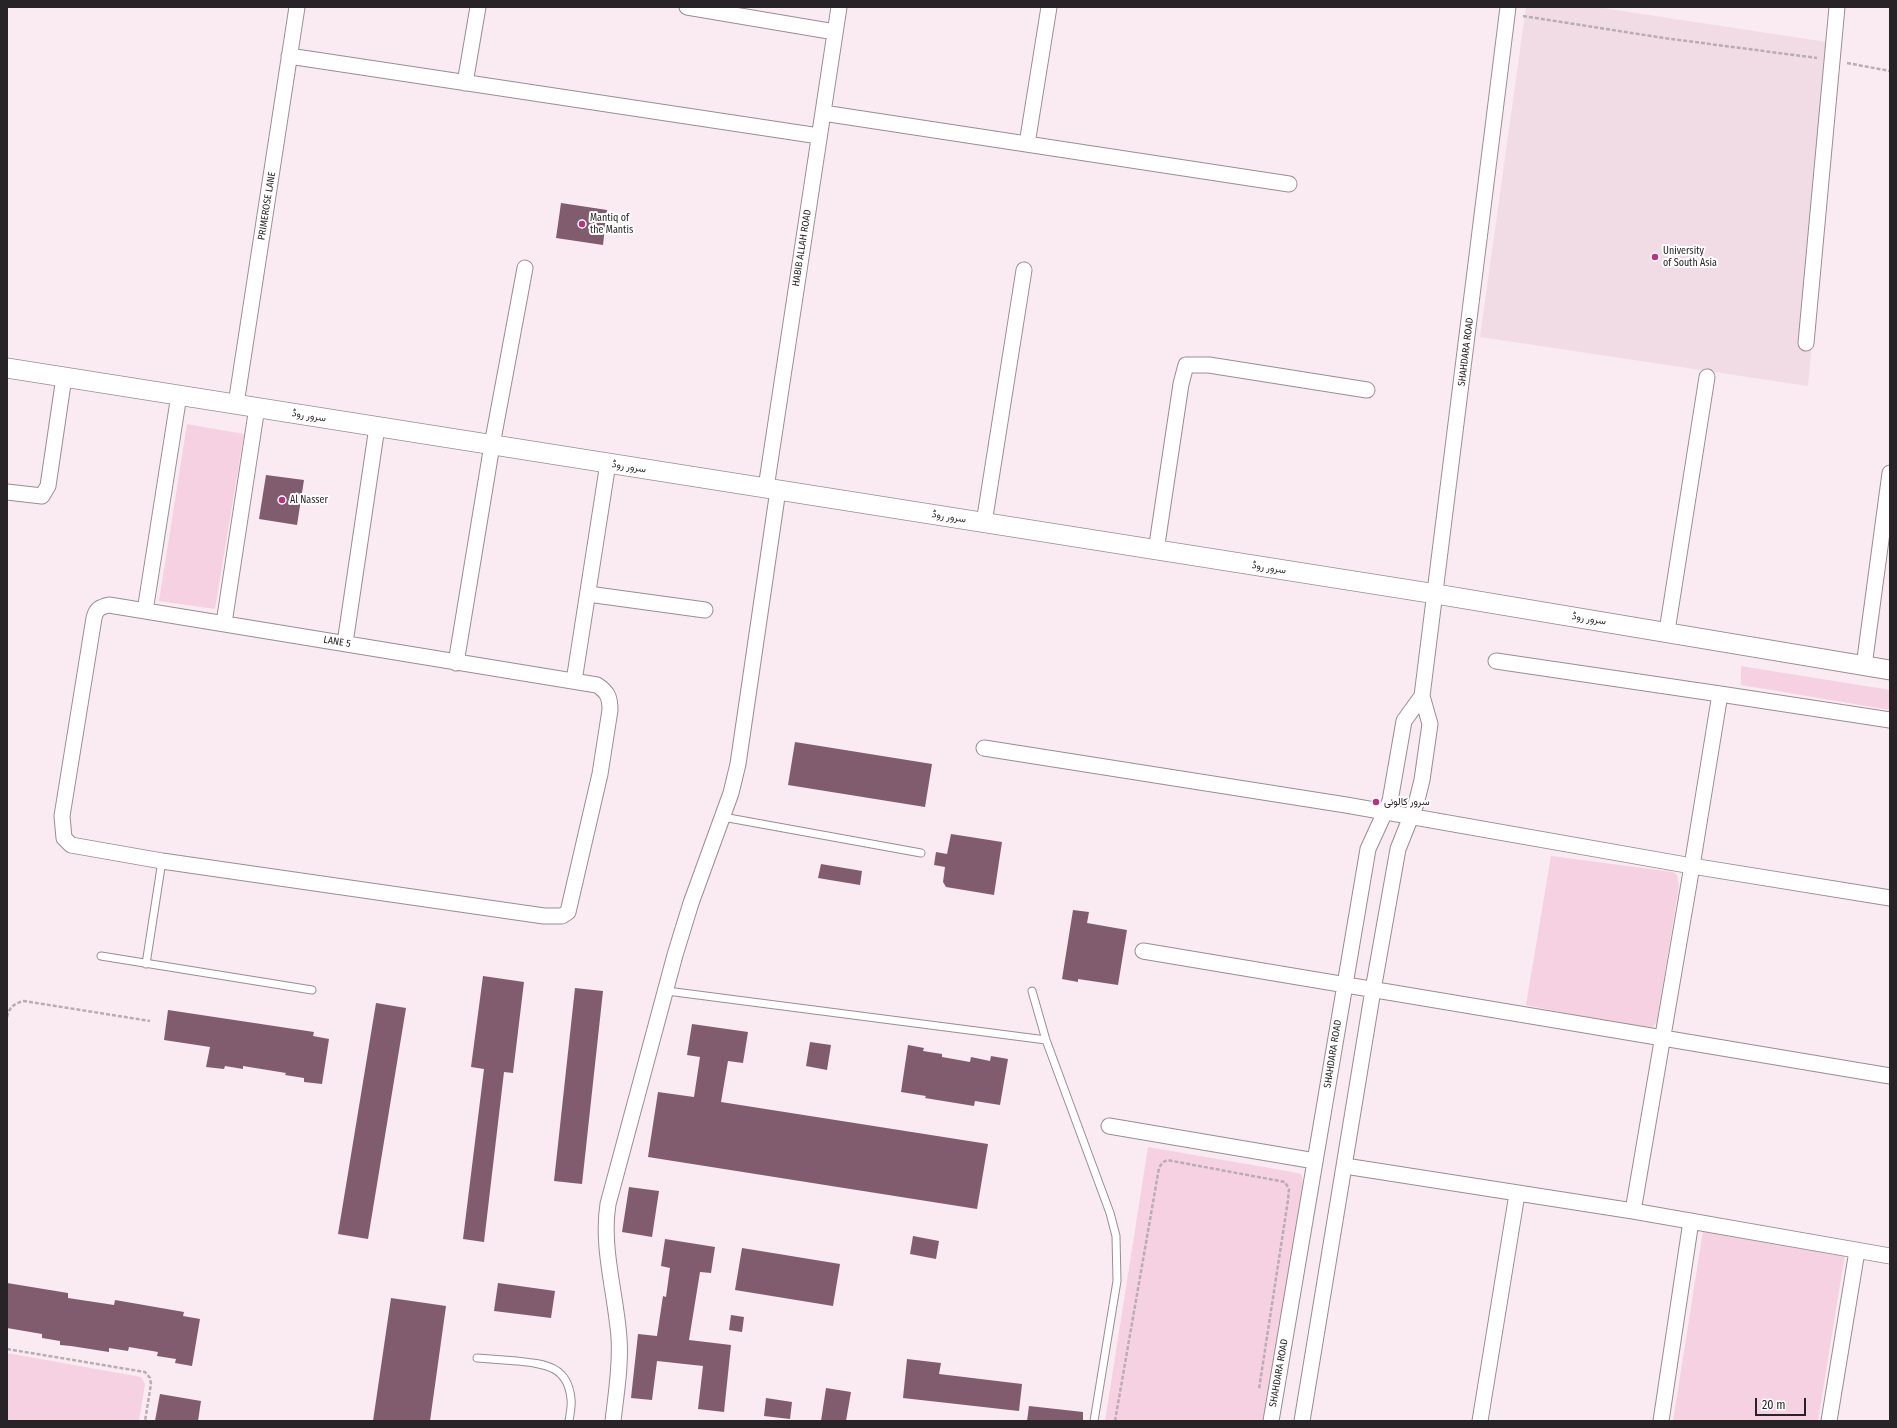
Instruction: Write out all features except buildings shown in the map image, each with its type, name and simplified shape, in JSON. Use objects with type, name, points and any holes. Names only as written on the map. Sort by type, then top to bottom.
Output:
[{"type":"street","name":"PRIMEROSE LANE","points":[[236,404],[297,7]]},
{"type":"street","points":[[465,83],[478,7]]},
{"type":"street","points":[[687,7],[835,32]]},
{"type":"street","name":"HABIB ALLAH ROAD","points":[[613,1421],[619,1364],[619,1338],[606,1218],[612,1187],[690,903],[723,817],[738,764],[772,489],[819,136],[839,7]]},
{"type":"street","points":[[1027,144],[1050,7]]},
{"type":"street","points":[[1806,343],[1837,7]]},
{"type":"street","name":"SHAHDARA ROAD","points":[[1302,1421],[1373,990],[1398,849],[1411,816],[1422,780],[1430,724],[1422,696],[1436,594],[1508,10]]},
{"type":"street","points":[[289,56],[819,136]]},
{"type":"street","points":[[823,113],[1289,184]]},
{"type":"street","points":[[456,663],[492,445],[525,268]]},
{"type":"street","points":[[984,523],[1024,270]]},
{"type":"street","points":[[1156,551],[1181,384],[1186,364],[1209,365],[1366,390]]},
{"type":"street","name":"سرور روڈ","points":[[7,368],[1667,631],[1890,670]]},
{"type":"street","points":[[7,492],[42,496],[48,486],[64,377]]},
{"type":"street","points":[[1667,631],[1708,377]]},
{"type":"street","points":[[145,611],[179,395]]},
{"type":"street","points":[[224,623],[257,408]]},
{"type":"street","points":[[345,643],[377,427]]},
{"type":"street","points":[[574,681],[608,463]]},
{"type":"street","points":[[1864,666],[1890,473]]},
{"type":"street","points":[[588,594],[705,610]]},
{"type":"street","name":"LANE 5","points":[[109,605],[145,611],[345,643],[456,663],[574,681],[597,685],[605,690],[610,700],[610,710],[600,774],[572,902],[568,912],[562,916],[544,916],[162,861],[71,845],[64,838],[62,828],[64,801],[95,612],[100,606],[109,605]]},
{"type":"street","points":[[1496,662],[1890,720]]},
{"type":"street","points":[[1633,1211],[1720,694]]},
{"type":"street","name":"SHAHDARA ROAD","points":[[1271,1421],[1368,850],[1386,812],[1395,780],[1404,721],[1422,696]]},
{"type":"street","points":[[984,748],[1411,816],[1692,866],[1890,898]]},
{"type":"street","points":[[1143,951],[1890,1076]]},
{"type":"street","points":[[1109,1126],[1315,1161]]},
{"type":"street","points":[[1345,1166],[1633,1211],[1890,1256]]},
{"type":"street","points":[[1480,1421],[1517,1194]]},
{"type":"street","points":[[1661,1421],[1691,1221]]},
{"type":"street","points":[[1829,1421],[1857,1250]]},
{"type":"lane","points":[[723,817],[921,853]]},
{"type":"lane","points":[[146,964],[162,861]]},
{"type":"lane","points":[[101,956],[312,990]]},
{"type":"lane","points":[[667,991],[1046,1040]]},
{"type":"lane","points":[[1032,991],[1046,1040],[1110,1213],[1116,1236],[1117,1281],[1094,1421]]},
{"type":"lane","points":[[477,1358],[540,1363],[551,1366],[563,1376],[569,1387],[571,1401],[569,1421]]},
{"type":"path","points":[[1508,10],[1664,38],[1831,60],[1890,71]]},
{"type":"path","points":[[7,1017],[11,1007],[16,1003],[24,1001],[150,1021]]},
{"type":"path","points":[[1115,1421],[1159,1168],[1162,1163],[1167,1160],[1285,1182],[1288,1189],[1288,1200],[1258,1391]]},
{"type":"path","points":[[7,1349],[145,1372],[150,1378],[151,1384],[145,1421]]},
{"type":"shaded area","name":"University of South Asia","points":[[1526,7],[1596,7],[1840,44],[1808,386],[1480,337]]},
{"type":"shaded area","points":[[187,424],[244,434],[215,609],[159,601]]},
{"type":"shaded area","points":[[1741,666],[1890,690],[1890,710],[1741,685]]},
{"type":"shaded area","points":[[1551,856],[1673,872],[1677,875],[1679,886],[1657,1021],[1652,1029],[1646,1030],[1526,1005]]},
{"type":"shaded area","points":[[1148,1147],[1298,1173],[1302,1175],[1303,1185],[1264,1421],[1105,1421]]},
{"type":"shaded area","points":[[1703,1231],[1845,1254],[1818,1421],[1673,1421]]},
{"type":"shaded area","points":[[7,1353],[141,1377],[145,1384],[139,1421],[7,1421]]},
{"type":"place","name":"Mantiq of the Mantis","points":[[582,224]]},
{"type":"place","name":"University of South Asia","points":[[1655,257]]},
{"type":"place","name":"Al Nasser","points":[[282,500]]},
{"type":"place","name":"سرور کالونی","points":[[1376,802]]}]
